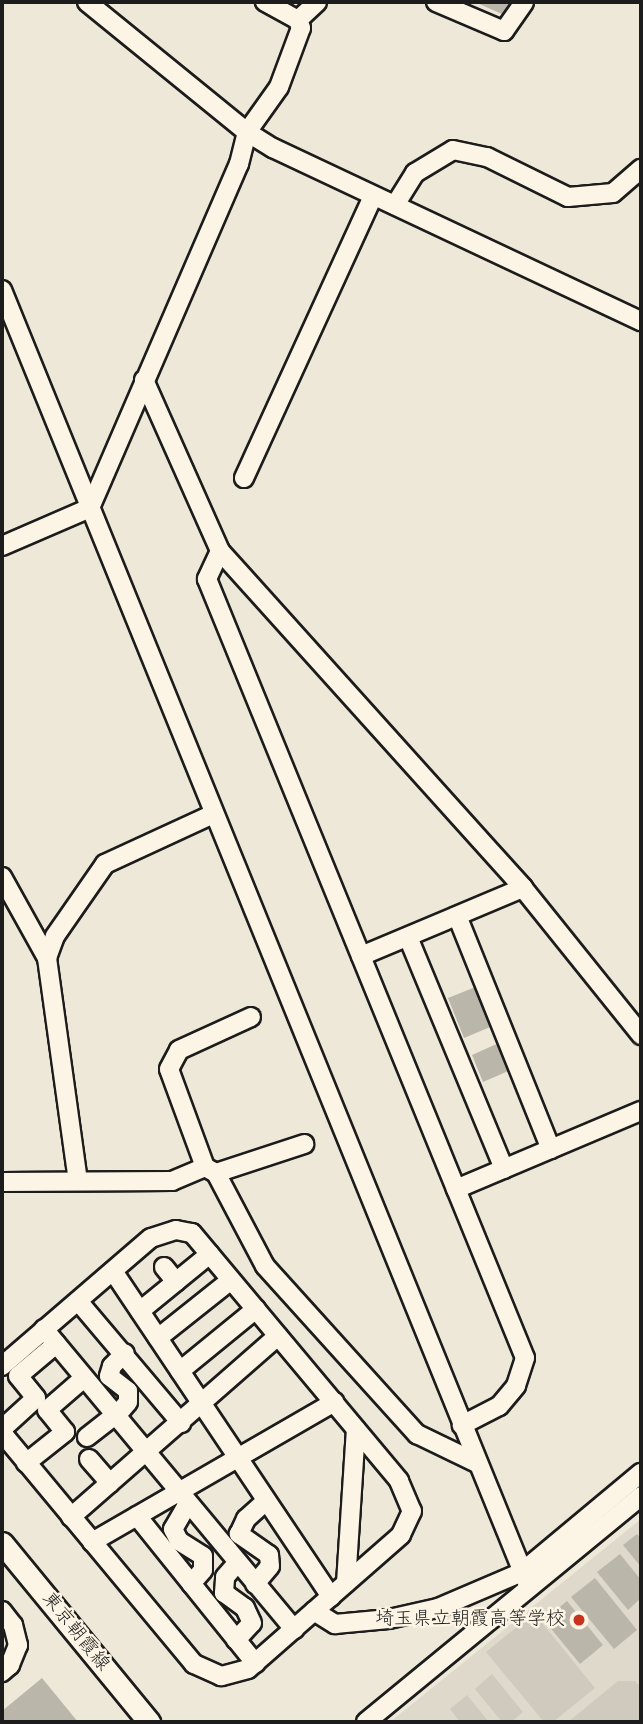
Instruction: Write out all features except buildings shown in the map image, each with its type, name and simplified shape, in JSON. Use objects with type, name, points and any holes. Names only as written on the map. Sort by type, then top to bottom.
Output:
[{"type":"main road","name":"東京朝霞線","points":[[2,1543],[149,1722]]},
{"type":"lane","points":[[88,2],[247,132],[372,198],[395,205],[641,321]]},
{"type":"lane","points":[[2,546],[90,508],[239,164],[247,132],[279,87],[301,28],[298,20],[265,2]]},
{"type":"lane","points":[[298,20],[317,2]]},
{"type":"lane","points":[[436,2],[504,31],[524,2]]},
{"type":"lane","points":[[395,205],[415,173],[453,150],[486,157],[568,197],[612,193],[641,169]]},
{"type":"lane","points":[[244,478],[372,198]]},
{"type":"lane","points":[[2,290],[526,1580]]},
{"type":"lane","points":[[144,380],[220,551],[523,888],[641,1035]]},
{"type":"lane","points":[[220,551],[207,579],[525,1358],[516,1386],[499,1406],[462,1425]]},
{"type":"lane","points":[[47,958],[55,936],[105,863],[213,814]]},
{"type":"lane","points":[[2,877],[47,958],[78,1181]]},
{"type":"lane","points":[[361,956],[458,918],[523,888]]},
{"type":"lane","points":[[458,918],[551,1149]]},
{"type":"lane","points":[[408,937],[504,1169]]},
{"type":"lane","points":[[251,1017],[179,1050],[169,1069],[210,1170],[265,1266],[417,1434],[477,1463]]},
{"type":"lane","points":[[456,1189],[641,1111]]},
{"type":"lane","points":[[2,1182],[172,1181],[304,1144]]},
{"type":"lane","points":[[2,1366],[151,1238],[176,1230],[192,1233],[399,1481],[412,1511],[401,1535],[255,1663],[221,1676],[194,1664],[2,1431],[36,1398],[18,1377],[56,1343]]},
{"type":"lane","points":[[158,1338],[210,1254]]},
{"type":"lane","points":[[164,1267],[186,1295]]},
{"type":"lane","points":[[113,1271],[331,1597]]},
{"type":"lane","points":[[140,1311],[231,1280]]},
{"type":"lane","points":[[78,1301],[125,1353],[181,1423]]},
{"type":"lane","points":[[180,1371],[256,1309]]},
{"type":"lane","points":[[208,1323],[221,1338]]},
{"type":"lane","points":[[44,1329],[182,1499],[294,1629]]},
{"type":"lane","points":[[71,1517],[278,1336]]},
{"type":"lane","points":[[87,1437],[128,1402],[128,1391],[109,1376],[112,1366],[125,1353]]},
{"type":"lane","points":[[26,1463],[65,1432],[47,1410],[85,1378]]},
{"type":"lane","points":[[92,1542],[137,1516],[182,1499],[237,1457],[334,1402]]},
{"type":"lane","points":[[346,1583],[356,1429]]},
{"type":"lane","points":[[89,1459],[110,1483]]},
{"type":"lane","points":[[366,1722],[526,1580],[641,1473]]},
{"type":"lane","points":[[314,1611],[335,1623],[389,1619],[438,1608],[526,1580],[641,1496]]},
{"type":"lane","points":[[182,1499],[173,1529],[179,1541],[203,1556],[203,1570],[191,1584]]},
{"type":"lane","points":[[255,1584],[270,1566],[269,1555],[239,1534],[246,1519],[266,1501]]},
{"type":"lane","points":[[137,1516],[255,1663]]},
{"type":"lane","points":[[236,1640],[252,1623],[245,1608],[224,1593],[225,1577],[237,1563]]},
{"type":"lane","points":[[2,1611],[13,1625],[18,1645],[10,1665],[2,1672]]},
{"type":"shaded area","name":"埼玉県立朝霞高等学校","points":[[641,1519],[641,1722],[390,1722]]},
{"type":"shaded area","points":[[534,1613],[595,1688],[553,1722],[544,1722],[486,1652]]},
{"type":"shaded area","points":[[492,1674],[523,1712],[511,1722],[502,1722],[475,1689]]},
{"type":"shaded area","points":[[618,1681],[635,1681],[641,1688],[641,1722],[568,1722]]},
{"type":"shaded area","points":[[467,1695],[489,1722],[460,1722],[450,1709]]},
{"type":"place","name":"埼玉県立朝霞高等学校","points":[[579,1620]]}]
